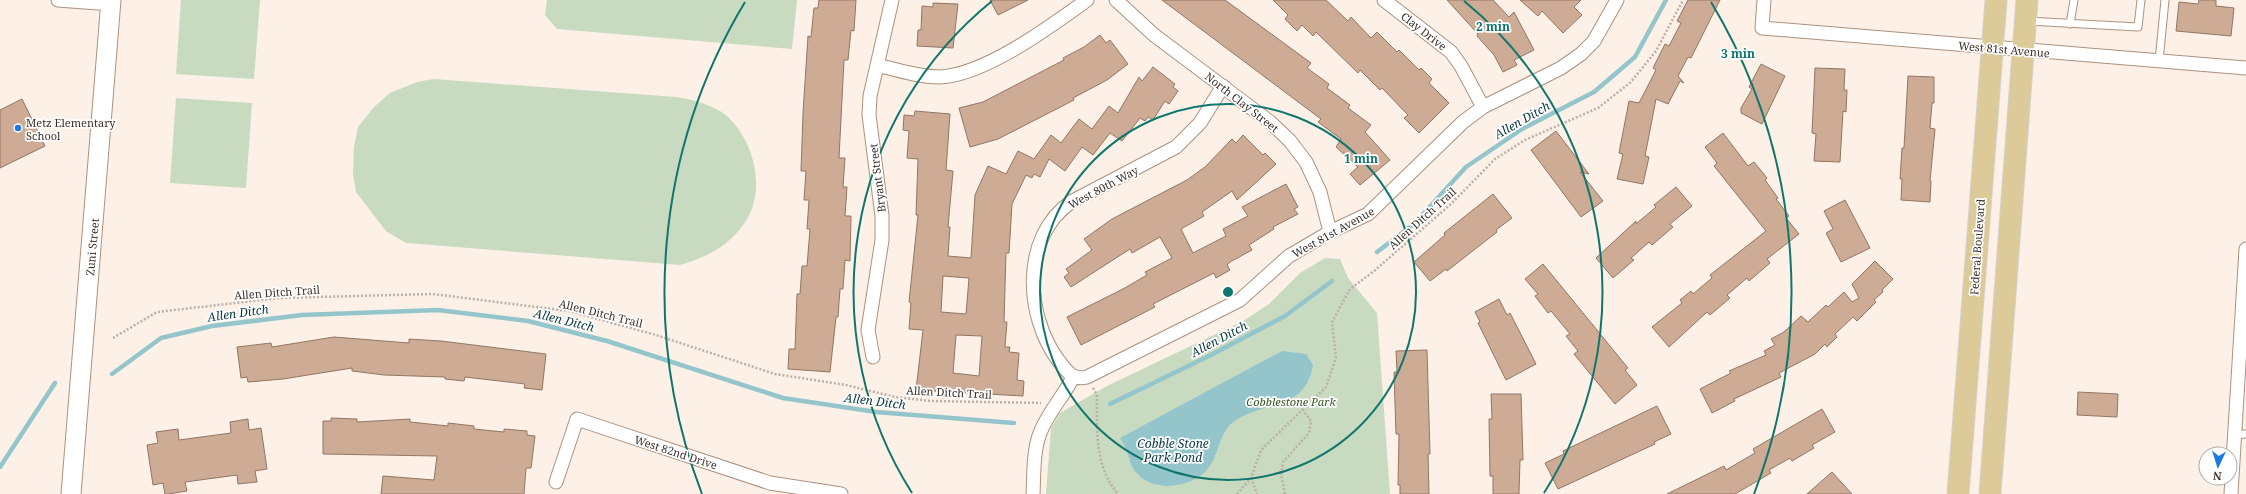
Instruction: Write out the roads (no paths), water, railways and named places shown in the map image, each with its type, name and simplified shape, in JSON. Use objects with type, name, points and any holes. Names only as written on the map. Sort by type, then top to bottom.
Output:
[{"type":"main road","name":"Federal Boulevard","points":[[1958,494],[1996,0]]},
{"type":"main road","points":[[1990,494],[2028,0]]},
{"type":"street","points":[[58,0],[111,2]]},
{"type":"street","name":"Bryant Street","points":[[873,357],[868,330],[882,240],[882,216],[869,114],[870,96],[892,0]]},
{"type":"street","points":[[877,65],[928,76],[952,75],[974,68],[1029,41],[1087,0]]},
{"type":"street","name":"North Clay Street","points":[[1116,0],[1154,35],[1270,122],[1300,151],[1320,192],[1330,232]]},
{"type":"street","name":"Clay Drive","points":[[1384,0],[1451,52],[1461,66],[1483,107]]},
{"type":"street","name":"West 81st Avenue","points":[[1073,377],[1080,379],[1087,377],[1240,300],[1288,256],[1376,208],[1463,122],[1483,107],[1555,71],[1581,54],[1594,41],[1617,0]]},
{"type":"street","name":"West 81st Avenue","points":[[1764,0],[1762,28],[2246,68]]},
{"type":"street","name":"Zuni Street","points":[[71,494],[111,2]]},
{"type":"street","name":"West 80th Way","points":[[1073,377],[1051,349],[1037,319],[1033,282],[1038,248],[1047,227],[1057,214],[1071,202],[1176,147],[1200,123],[1223,86]]},
{"type":"street","points":[[2231,494],[2240,434],[2246,249]]},
{"type":"street","points":[[1033,494],[1040,434],[1049,415],[1067,389],[1073,377]]},
{"type":"street","name":"West 82nd Drive","points":[[556,482],[577,419],[768,488],[842,494]]},
{"type":"lane","points":[[2070,24],[2074,0]]},
{"type":"lane","points":[[2026,22],[2138,27],[2140,0]]},
{"type":"lane","points":[[2159,61],[2165,0]]},
{"type":"water","name":"Cobble Stone Park Pond","points":[[1282,351],[1306,354],[1313,365],[1309,380],[1302,390],[1293,397],[1248,414],[1230,425],[1223,435],[1210,466],[1203,474],[1184,484],[1162,486],[1142,478],[1133,469],[1126,448],[1120,438]]},
{"type":"waterway","name":"Allen Ditch","points":[[1377,252],[1414,224],[1466,167],[1522,129],[1594,92],[1635,57],[1666,0]]},
{"type":"waterway","name":"Allen Ditch","points":[[1110,404],[1209,356],[1285,316],[1332,281]]},
{"type":"waterway","name":"Allen Ditch","points":[[112,374],[161,338],[212,326],[302,315],[438,310],[528,321],[607,341],[783,398],[876,412],[1014,423]]},
{"type":"waterway","name":"Allen Ditch","points":[[0,467],[55,383]]},
{"type":"place","name":"Metz Elementary School","points":[[18,128]]},
{"type":"park label","name":"Cobblestone Park","points":[[1291,401]]}]
